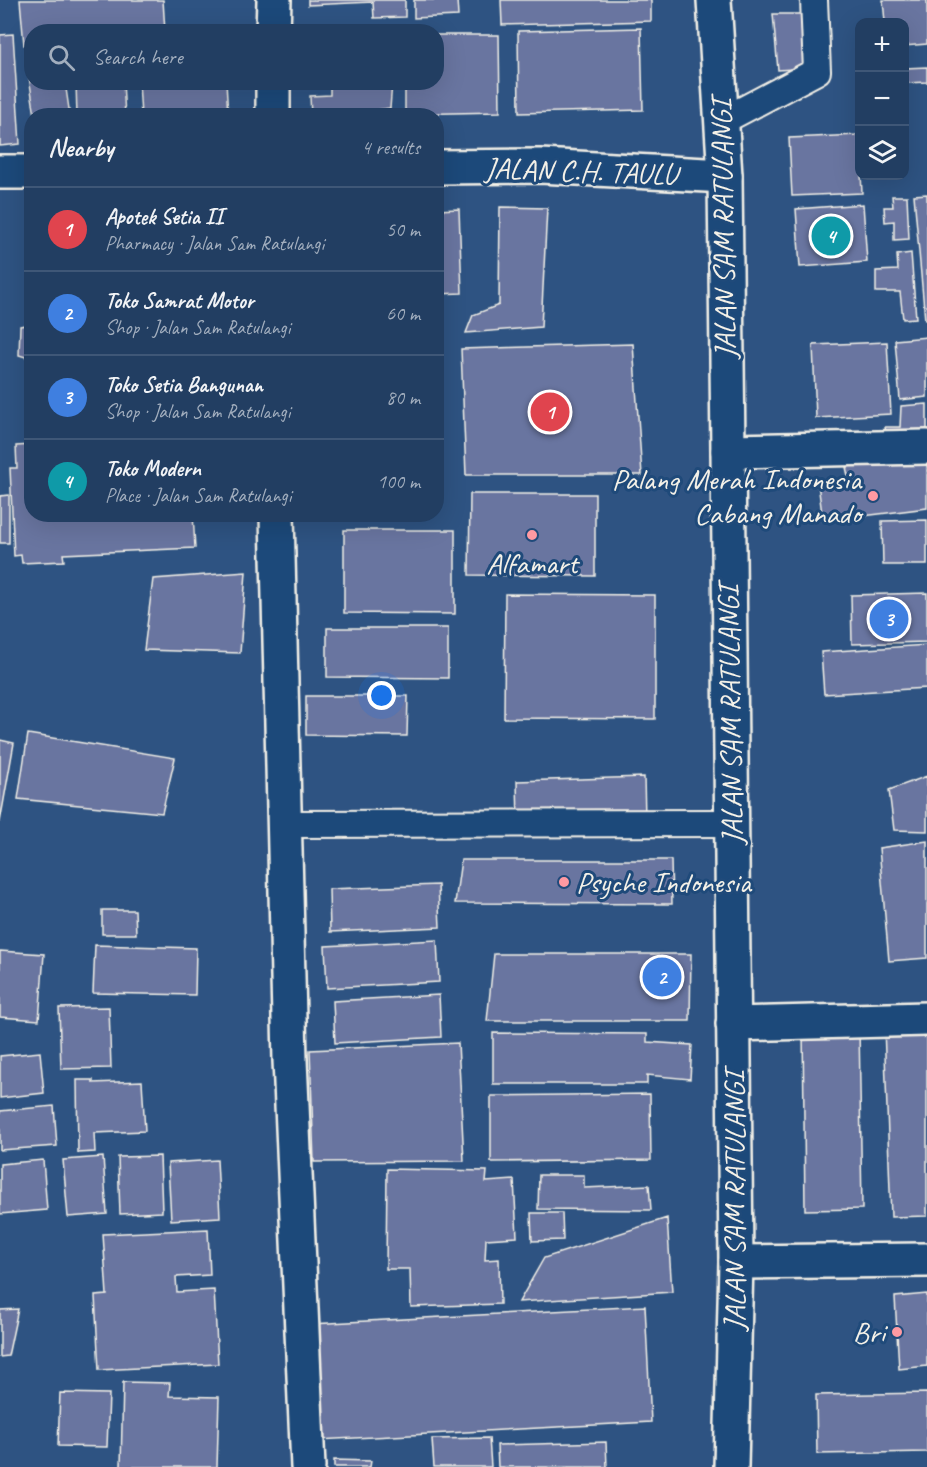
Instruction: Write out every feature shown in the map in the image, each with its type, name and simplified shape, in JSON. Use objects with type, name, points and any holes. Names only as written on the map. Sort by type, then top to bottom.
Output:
[{"type":"street","points":[[273,24],[274,0]]},
{"type":"street","name":"JALAN SAM RATULANGI","points":[[714,0],[725,176],[728,451],[736,1262],[730,1467]]},
{"type":"street","points":[[273,90],[273,108]]},
{"type":"street","name":"JALAN C.H. TAULU","points":[[444,166],[540,166],[725,176]]},
{"type":"street","points":[[0,172],[24,172]]},
{"type":"street","points":[[728,451],[927,447]]},
{"type":"street","points":[[277,522],[290,1060],[308,1467]]},
{"type":"street","points":[[734,1024],[927,1019]]},
{"type":"street","points":[[736,1262],[927,1260]]},
{"type":"lane","points":[[722,121],[817,71],[814,0]]},
{"type":"lane","points":[[284,824],[731,823]]},
{"type":"building","points":[[20,0],[163,0],[164,24],[24,24],[24,45]]},
{"type":"building","points":[[308,0],[405,0],[405,17],[374,18],[373,2],[308,5]]},
{"type":"building","points":[[414,0],[457,0],[458,16],[414,18]]},
{"type":"building","points":[[501,0],[651,0],[651,21],[502,25]]},
{"type":"building","points":[[883,0],[927,0],[927,44],[909,46],[909,18],[885,18]]},
{"type":"building","points":[[773,14],[805,14],[807,68],[778,70]]},
{"type":"building","points":[[641,28],[643,110],[519,113],[518,31]]},
{"type":"building","points":[[13,34],[20,144],[0,146],[0,35]]},
{"type":"building","points":[[444,35],[499,35],[500,112],[444,113],[444,108],[405,108],[405,90],[444,90]]},
{"type":"building","points":[[927,67],[927,82],[909,83],[909,68]]},
{"type":"building","points":[[31,90],[66,90],[69,108],[34,108]]},
{"type":"building","points":[[76,90],[123,90],[125,108],[77,108]]},
{"type":"building","points":[[139,90],[226,90],[228,108],[141,108]]},
{"type":"building","points":[[330,90],[391,90],[390,108],[311,108],[310,96],[330,95]]},
{"type":"building","points":[[855,135],[855,180],[861,180],[862,193],[792,196],[789,138]]},
{"type":"building","points":[[927,194],[927,320],[925,320],[914,195]]},
{"type":"building","points":[[892,196],[907,196],[909,239],[894,240],[894,221],[885,222],[884,207],[893,207]]},
{"type":"building","points":[[863,204],[867,262],[800,267],[796,209]]},
{"type":"building","points":[[500,207],[547,208],[541,327],[466,333],[473,315],[499,305]]},
{"type":"building","points":[[459,209],[462,293],[444,294],[444,210]]},
{"type":"building","points":[[911,253],[916,318],[903,319],[900,292],[876,292],[876,271],[898,270],[897,255]]},
{"type":"building","points":[[24,325],[24,357],[19,355],[20,326]]},
{"type":"building","points":[[927,337],[927,397],[900,400],[895,340]]},
{"type":"building","points":[[887,342],[891,414],[816,418],[813,345]]},
{"type":"building","points":[[633,344],[642,475],[466,475],[461,349]]},
{"type":"building","points":[[927,404],[927,440],[888,443],[885,427],[900,427],[901,406]]},
{"type":"building","points":[[16,446],[24,446],[24,522],[193,522],[195,548],[63,554],[64,561],[22,563],[21,555],[14,556],[10,468],[17,468]]},
{"type":"building","name":"Palang Merah Indonesia Cabang Manado","points":[[927,454],[927,508],[823,521],[818,484],[849,480],[846,467]]},
{"type":"building","name":"Alfamart","points":[[470,494],[595,494],[595,576],[469,575]]},
{"type":"building","points":[[9,495],[9,543],[0,543],[0,496]]},
{"type":"building","points":[[927,520],[927,565],[883,565],[882,521]]},
{"type":"building","points":[[344,530],[455,530],[455,614],[344,613]]},
{"type":"building","points":[[246,572],[240,653],[144,650],[153,579]]},
{"type":"building","points":[[927,593],[927,642],[852,644],[851,595]]},
{"type":"building","points":[[505,594],[655,595],[655,719],[504,718]]},
{"type":"building","points":[[327,628],[448,628],[448,678],[327,677]]},
{"type":"building","points":[[927,645],[927,688],[824,694],[821,652]]},
{"type":"building","points":[[306,696],[408,696],[407,736],[306,735]]},
{"type":"building","points":[[28,734],[175,758],[162,813],[18,799]]},
{"type":"building","points":[[0,740],[14,743],[0,822]]},
{"type":"building","points":[[927,776],[927,831],[894,830],[889,790]]},
{"type":"building","points":[[644,777],[645,818],[518,822],[517,781]]},
{"type":"building","points":[[927,841],[927,958],[889,961],[879,848]]},
{"type":"building","name":"Psyche Indonesia","points":[[461,860],[671,860],[672,904],[455,903]]},
{"type":"building","points":[[438,885],[440,927],[330,932],[329,889]]},
{"type":"building","points":[[102,910],[135,910],[136,934],[102,934]]},
{"type":"building","points":[[437,940],[439,982],[327,988],[325,946]]},
{"type":"building","points":[[95,945],[196,948],[195,995],[93,993]]},
{"type":"building","points":[[0,951],[44,954],[39,1020],[0,1017]]},
{"type":"building","points":[[494,954],[691,954],[690,1021],[487,1021]]},
{"type":"building","points":[[439,995],[441,1037],[335,1043],[333,1001]]},
{"type":"building","points":[[109,1007],[111,1068],[61,1069],[59,1008]]},
{"type":"building","points":[[927,1026],[927,1216],[891,1217],[884,1027]]},
{"type":"building","points":[[859,1027],[862,1209],[805,1210],[803,1028]]},
{"type":"building","points":[[493,1033],[647,1034],[647,1042],[692,1045],[690,1079],[647,1075],[647,1084],[493,1084]]},
{"type":"building","points":[[458,1043],[464,1161],[314,1162],[310,1050]]},
{"type":"building","points":[[40,1052],[44,1093],[0,1098],[0,1056]]},
{"type":"building","points":[[77,1080],[93,1080],[93,1083],[142,1081],[145,1131],[94,1133],[95,1152],[78,1153]]},
{"type":"building","points":[[650,1094],[651,1160],[491,1162],[491,1096]]},
{"type":"building","points":[[54,1106],[57,1146],[0,1150],[0,1111]]},
{"type":"building","points":[[160,1156],[162,1212],[120,1214],[118,1157]]},
{"type":"building","points":[[103,1157],[107,1214],[68,1217],[63,1160]]},
{"type":"building","points":[[43,1160],[47,1210],[0,1214],[0,1164]]},
{"type":"building","points":[[217,1160],[220,1217],[171,1220],[168,1163]]},
{"type":"building","points":[[387,1169],[487,1171],[486,1182],[514,1180],[517,1237],[486,1239],[485,1260],[499,1259],[500,1304],[411,1307],[410,1269],[386,1269]]},
{"type":"building","points":[[539,1175],[584,1175],[584,1188],[649,1185],[651,1210],[538,1209]]},
{"type":"building","points":[[531,1213],[562,1213],[563,1240],[532,1241]]},
{"type":"building","points":[[667,1218],[672,1292],[519,1302],[544,1258]]},
{"type":"building","points":[[208,1229],[210,1275],[176,1277],[177,1292],[214,1290],[218,1364],[99,1370],[95,1296],[107,1295],[103,1234]]},
{"type":"building","points":[[927,1294],[927,1366],[899,1369],[895,1297]]},
{"type":"building","points":[[645,1306],[651,1422],[318,1440],[311,1324]]},
{"type":"building","points":[[18,1309],[8,1356],[0,1357],[0,1310]]},
{"type":"building","points":[[123,1382],[170,1383],[169,1396],[219,1397],[217,1467],[121,1467]]},
{"type":"building","points":[[60,1393],[109,1394],[107,1447],[58,1446]]},
{"type":"building","points":[[927,1393],[927,1452],[817,1454],[816,1395]]},
{"type":"building","points":[[489,1438],[491,1467],[434,1467],[432,1439]]},
{"type":"building","points":[[606,1442],[607,1467],[498,1467],[497,1445]]},
{"type":"building","points":[[334,1460],[371,1461],[370,1467],[334,1467]]},
{"type":"place","name":"Toko Modern","points":[[831,236]]},
{"type":"place","name":"Apotek Setia II","points":[[550,412]]},
{"type":"place","name":"Palang Merah Indonesia Cabang Manado","points":[[873,496]]},
{"type":"place","name":"Alfamart","points":[[532,535]]},
{"type":"place","name":"Toko Setia Bangunan","points":[[889,619]]},
{"type":"place","name":"Psyche Indonesia","points":[[564,882]]},
{"type":"place","name":"Toko Samrat Motor","points":[[662,977]]},
{"type":"place","name":"Bri","points":[[897,1332]]}]
